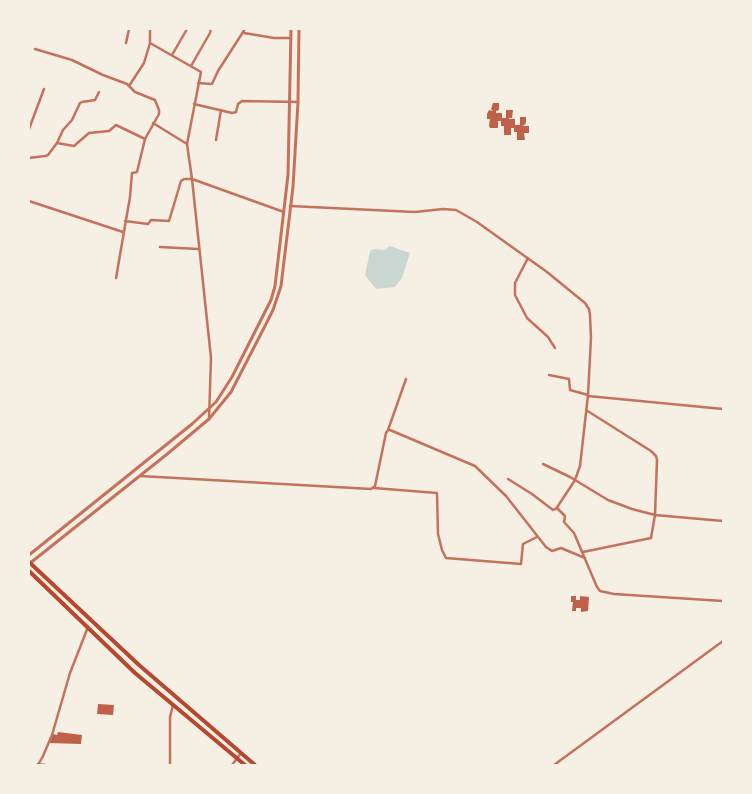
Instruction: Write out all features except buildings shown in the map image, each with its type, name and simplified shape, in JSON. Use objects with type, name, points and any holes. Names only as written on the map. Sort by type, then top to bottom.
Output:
[{"type":"main road","points":[[29,563],[139,665],[255,765]]},
{"type":"main road","points":[[29,571],[135,673],[245,765]]},
{"type":"street","points":[[126,43],[128,29]]},
{"type":"street","points":[[129,86],[144,63],[150,44],[150,29]]},
{"type":"street","points":[[172,55],[187,29]]},
{"type":"street","points":[[191,66],[211,29]]},
{"type":"street","points":[[198,83],[212,84],[218,71],[245,29]]},
{"type":"street","points":[[29,555],[192,424],[219,398],[232,377],[271,300],[275,286],[288,175],[288,102],[292,29]]},
{"type":"street","points":[[29,563],[140,476],[208,419],[231,392],[273,310],[280,286],[294,173],[298,102],[299,29]]},
{"type":"street","points":[[244,33],[274,38],[292,38]]},
{"type":"street","points":[[150,44],[201,72],[187,144],[211,358],[208,419]]},
{"type":"street","points":[[35,49],[77,62],[129,86],[135,92],[156,101],[160,112],[145,139],[137,172],[132,174],[116,278]]},
{"type":"street","points":[[29,129],[44,88]]},
{"type":"street","points":[[29,158],[45,156],[57,143],[63,130],[72,120],[80,103],[95,100],[99,92]]},
{"type":"street","points":[[194,104],[234,113],[238,104],[242,101],[298,102]]},
{"type":"street","points":[[216,140],[221,110]]},
{"type":"street","points":[[153,123],[187,144]]},
{"type":"street","points":[[57,143],[74,146],[89,133],[109,130],[116,125],[145,139]]},
{"type":"street","points":[[125,222],[148,224],[151,220],[169,221],[181,181],[184,179],[192,179],[284,212]]},
{"type":"street","points":[[29,201],[124,232]]},
{"type":"street","points":[[290,206],[415,212],[443,209],[456,210],[478,222],[528,258],[579,298],[589,309],[591,338],[588,395],[580,466],[575,480],[556,508]]},
{"type":"street","points":[[282,225],[288,225]]},
{"type":"street","points":[[160,247],[199,249]]},
{"type":"street","points":[[528,258],[515,283],[515,295],[527,318],[548,337],[555,348]]},
{"type":"street","points":[[549,375],[570,379],[570,390],[588,395],[723,409]]},
{"type":"street","points":[[374,488],[388,430],[406,379]]},
{"type":"street","points":[[583,552],[649,539],[653,535],[655,514],[656,456],[647,448],[586,410]]},
{"type":"street","points":[[388,430],[475,466],[506,496],[537,538],[550,550],[561,548],[585,558]]},
{"type":"street","points":[[543,464],[616,503],[632,509],[655,514],[723,521]]},
{"type":"street","points":[[140,476],[437,493],[438,534],[446,558],[521,564],[523,544],[537,538]]},
{"type":"street","points":[[508,479],[553,510],[556,508],[565,516],[564,522],[572,530],[600,591],[606,593],[723,601]]},
{"type":"street","points":[[38,765],[44,756],[52,735],[70,673],[88,627]]},
{"type":"street","points":[[554,765],[723,641]]},
{"type":"street","points":[[170,765],[170,717],[173,705]]},
{"type":"street","points":[[232,765],[241,753]]},
{"type":"street","points":[[38,765],[46,765]]},
{"type":"shaded area","points":[[390,246],[410,253],[402,278],[395,287],[376,289],[365,275],[370,251],[374,249],[384,250]]}]
